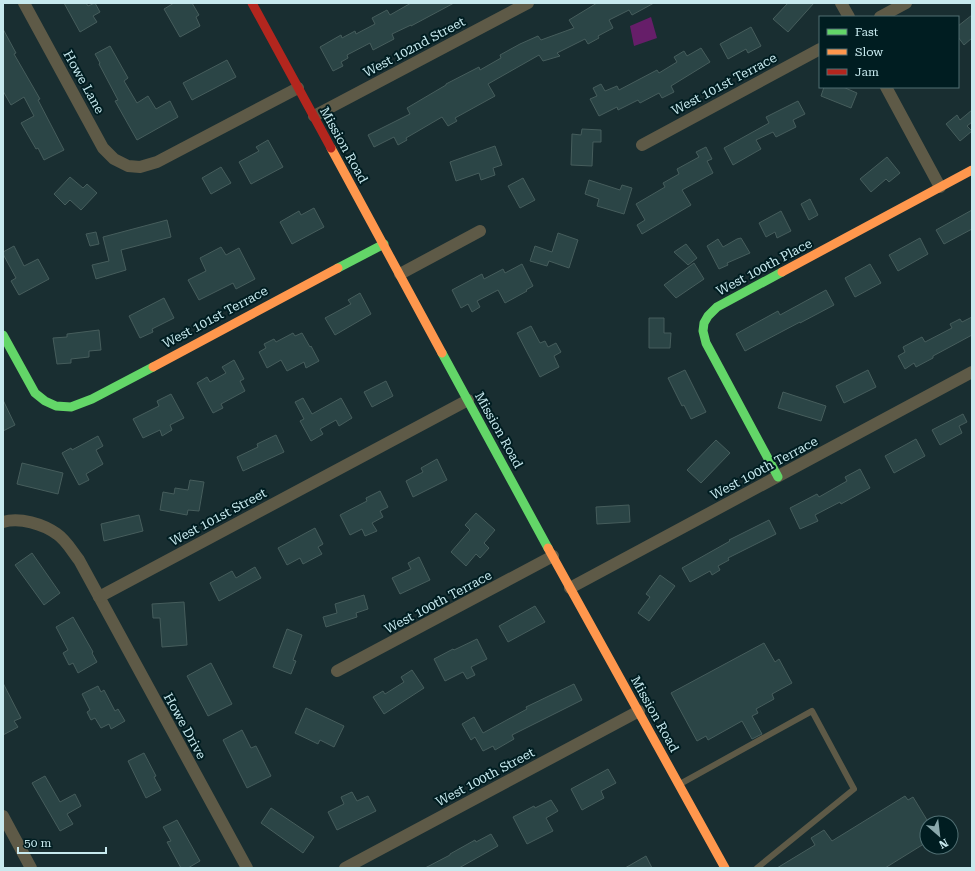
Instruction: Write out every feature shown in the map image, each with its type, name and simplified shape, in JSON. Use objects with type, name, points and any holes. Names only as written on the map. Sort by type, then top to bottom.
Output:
[{"type":"main road","name":"Mission Road","points":[[252,3],[570,588],[725,868]]},
{"type":"main road","name":"West 100th Place","points":[[778,477],[706,343],[702,332],[704,321],[717,307],[972,170]]},
{"type":"main road","name":"West 101st Terrace","points":[[3,335],[35,393],[45,401],[56,406],[71,407],[92,399],[384,244]]},
{"type":"street","name":"Howe Lane","points":[[24,3],[103,148],[114,159],[128,166],[140,167],[157,162],[298,88]]},
{"type":"street","name":"West 102nd Street","points":[[314,116],[528,3]]},
{"type":"street","points":[[841,3],[848,16]]},
{"type":"street","points":[[882,16],[906,3]]},
{"type":"street","name":"West 101st Terrace","points":[[642,145],[819,50]]},
{"type":"street","points":[[887,88],[940,187]]},
{"type":"street","points":[[400,274],[480,231]]},
{"type":"street","name":"West 100th Terrace","points":[[570,588],[972,372]]},
{"type":"street","name":"West 101st Street","points":[[99,597],[468,400]]},
{"type":"street","points":[[3,522],[23,521],[36,523],[57,534],[79,560],[99,597]]},
{"type":"street","name":"West 100th Terrace","points":[[337,671],[553,556]]},
{"type":"street","name":"Howe Drive","points":[[99,597],[247,868]]},
{"type":"street","name":"West 100th Street","points":[[345,868],[639,711]]},
{"type":"street","points":[[3,816],[31,868]]},
{"type":"lane","points":[[679,784],[812,711],[854,789],[757,868]]},
{"type":"shaded area","points":[[651,17],[657,38],[634,46],[630,26]]},
{"type":"building","points":[[64,3],[86,3],[88,6],[95,3],[100,12],[93,16],[97,22],[80,32]]},
{"type":"building","points":[[174,3],[192,3],[199,15],[196,17],[200,26],[180,37],[164,9]]},
{"type":"building","points":[[411,3],[454,3],[411,26],[392,34],[394,39],[373,50],[370,43],[347,55],[348,58],[341,62],[343,66],[333,71],[320,47],[341,35],[342,38],[355,31],[356,34],[375,24],[372,18],[387,10],[390,15]]},
{"type":"building","points":[[597,3],[654,3],[632,15],[629,10],[609,20],[613,28],[598,36],[599,38],[588,44],[585,39],[557,53],[560,56],[543,61],[539,55],[488,84],[495,96],[455,118],[457,121],[448,126],[442,117],[406,138],[407,140],[398,145],[394,137],[374,147],[368,135],[410,114],[407,108],[446,84],[479,67],[480,70],[501,58],[500,55],[520,44],[538,36],[541,40],[574,28],[569,20]]},
{"type":"building","points":[[788,3],[814,3],[788,32],[773,19]]},
{"type":"building","points":[[972,15],[972,38],[964,45],[959,38],[959,25]]},
{"type":"building","points":[[751,27],[761,46],[748,53],[746,49],[728,59],[720,44]]},
{"type":"building","points":[[3,29],[16,53],[14,54],[40,99],[38,100],[64,150],[44,160],[38,148],[36,149],[21,123],[34,116],[24,97],[11,105],[3,91]]},
{"type":"building","points":[[110,46],[128,78],[124,81],[137,103],[148,96],[156,109],[170,101],[178,117],[137,140],[115,101],[118,100],[95,54]]},
{"type":"building","points":[[701,48],[710,62],[671,86],[674,92],[662,98],[659,93],[640,103],[638,100],[618,110],[617,107],[599,116],[590,99],[597,96],[593,88],[601,84],[605,91],[617,86],[619,90],[657,70],[659,73],[677,62],[674,57],[684,51],[687,56]]},
{"type":"building","points":[[227,60],[236,77],[192,100],[183,83]]},
{"type":"building","points":[[824,88],[845,88],[857,93],[851,108],[821,96]]},
{"type":"building","points":[[798,101],[805,114],[793,120],[796,127],[776,137],[773,132],[756,140],[761,149],[733,165],[724,148],[769,123],[766,117]]},
{"type":"building","points":[[972,110],[972,122],[967,126],[972,131],[960,141],[946,124],[957,115],[960,120]]},
{"type":"building","points":[[582,129],[601,130],[601,142],[593,142],[592,166],[571,165],[572,134],[581,135]]},
{"type":"building","points":[[268,140],[283,167],[251,184],[239,162],[259,151],[256,147]]},
{"type":"building","points":[[495,146],[502,165],[493,168],[495,175],[481,180],[479,173],[456,181],[450,162]]},
{"type":"building","points":[[706,147],[712,159],[707,161],[713,173],[682,190],[691,205],[642,234],[637,225],[645,220],[636,204],[665,187],[663,183],[679,174],[677,169],[699,157],[696,152]]},
{"type":"building","points":[[887,157],[900,173],[889,182],[886,179],[871,192],[860,179]]},
{"type":"building","points":[[221,167],[231,183],[211,194],[202,178]]},
{"type":"building","points":[[70,177],[83,188],[87,184],[97,193],[81,210],[70,200],[65,205],[54,194]]},
{"type":"building","points":[[523,178],[535,200],[520,208],[508,186]]},
{"type":"building","points":[[589,180],[620,190],[622,185],[632,188],[624,214],[597,206],[599,199],[585,194]]},
{"type":"building","points":[[810,199],[818,215],[809,220],[801,204]]},
{"type":"building","points":[[314,208],[324,227],[292,244],[280,222],[299,211],[301,215]]},
{"type":"building","points":[[972,210],[972,229],[944,244],[936,230]]},
{"type":"building","points":[[781,211],[791,231],[777,238],[775,232],[766,237],[759,223]]},
{"type":"building","points":[[167,220],[171,237],[121,250],[126,270],[96,279],[92,265],[109,261],[103,237]]},
{"type":"building","points":[[96,232],[99,244],[90,246],[86,234]]},
{"type":"building","points":[[558,233],[578,240],[569,268],[549,261],[547,266],[530,261],[535,246],[552,252]]},
{"type":"building","points":[[741,238],[750,253],[727,263],[728,265],[719,269],[707,246],[718,239],[723,247]]},
{"type":"building","points":[[920,238],[928,254],[898,271],[889,255]]},
{"type":"building","points":[[686,244],[697,258],[688,265],[674,252]]},
{"type":"building","points":[[14,246],[24,266],[38,259],[49,279],[19,295],[11,281],[16,278],[3,254],[3,252]]},
{"type":"building","points":[[221,247],[226,255],[239,248],[255,279],[236,289],[233,283],[199,300],[188,280],[206,271],[200,258]]},
{"type":"building","points":[[694,263],[704,279],[676,298],[664,285]]},
{"type":"building","points":[[522,264],[533,286],[526,290],[527,291],[505,303],[498,290],[477,301],[480,307],[472,312],[468,304],[461,308],[452,290],[482,274],[484,279],[503,269],[505,273]]},
{"type":"building","points":[[870,264],[881,283],[855,297],[845,278]]},
{"type":"building","points":[[826,290],[834,305],[745,351],[736,334],[778,311],[780,315]]},
{"type":"building","points":[[360,293],[371,314],[335,335],[325,318],[351,304],[348,300]]},
{"type":"building","points":[[164,298],[174,318],[152,329],[153,332],[140,338],[129,316]]},
{"type":"building","points":[[972,317],[972,335],[916,367],[914,363],[905,369],[898,356],[905,352],[903,347],[922,337],[925,342],[952,328],[950,324],[960,319],[962,322]]},
{"type":"building","points":[[649,318],[664,318],[664,333],[671,333],[670,348],[649,348]]},
{"type":"building","points":[[531,326],[540,343],[545,341],[548,347],[556,343],[561,352],[554,356],[559,367],[540,377],[517,333]]},
{"type":"building","points":[[99,330],[101,350],[89,351],[89,357],[71,359],[71,363],[57,364],[53,338],[67,337],[67,334]]},
{"type":"building","points":[[293,333],[295,336],[302,333],[319,361],[306,368],[304,362],[287,371],[281,360],[267,368],[259,352],[266,348],[264,344],[274,339],[276,342]]},
{"type":"building","points":[[234,360],[244,379],[240,381],[245,391],[221,404],[223,408],[213,413],[197,383],[207,377],[210,382],[226,373],[222,367]]},
{"type":"building","points":[[685,370],[706,412],[691,419],[684,405],[682,406],[668,378]]},
{"type":"building","points":[[868,370],[876,387],[844,403],[836,386]]},
{"type":"building","points":[[386,381],[393,396],[372,407],[364,392]]},
{"type":"building","points":[[783,392],[826,406],[821,421],[778,408]]},
{"type":"building","points":[[171,394],[184,418],[170,425],[172,430],[162,436],[160,430],[143,438],[133,419],[159,406],[157,401]]},
{"type":"building","points":[[303,398],[312,414],[341,398],[352,418],[339,426],[336,420],[320,429],[323,434],[311,441],[300,421],[304,419],[295,402]]},
{"type":"building","points":[[3,400],[15,425],[3,431]]},
{"type":"building","points":[[963,414],[967,422],[959,426],[962,433],[940,445],[932,430]]},
{"type":"building","points":[[276,435],[284,452],[243,471],[237,457],[258,447],[257,444]]},
{"type":"building","points":[[98,436],[103,446],[96,450],[103,464],[86,474],[89,480],[79,485],[62,453],[71,448],[72,450]]},
{"type":"building","points":[[916,439],[925,456],[894,473],[885,456]]},
{"type":"building","points":[[716,440],[730,453],[701,483],[687,470]]},
{"type":"building","points":[[437,459],[447,480],[413,497],[406,481],[423,472],[421,468]]},
{"type":"building","points":[[22,463],[63,473],[58,494],[17,484]]},
{"type":"building","points":[[860,469],[870,488],[841,504],[840,502],[815,515],[818,521],[800,529],[790,508],[817,494],[819,497],[847,481],[845,477]]},
{"type":"building","points":[[190,480],[204,482],[199,511],[188,510],[187,515],[160,510],[163,492],[174,494],[175,488],[188,490]]},
{"type":"building","points":[[380,491],[388,507],[380,511],[383,517],[372,523],[377,531],[365,536],[362,529],[350,535],[340,515],[367,501],[366,498]]},
{"type":"building","points":[[629,505],[630,522],[597,524],[596,507]]},
{"type":"building","points":[[476,513],[495,530],[484,543],[489,548],[480,558],[476,554],[466,566],[451,552],[470,530],[465,525]]},
{"type":"building","points":[[139,515],[143,531],[104,541],[101,524]]},
{"type":"building","points":[[769,520],[776,534],[728,558],[729,560],[718,566],[720,570],[712,575],[710,571],[690,582],[682,568],[730,541],[729,540]]},
{"type":"building","points":[[315,528],[323,544],[318,547],[322,554],[303,564],[300,558],[287,565],[278,548]]},
{"type":"building","points":[[32,553],[60,593],[44,605],[15,565]]},
{"type":"building","points":[[419,557],[430,580],[400,594],[392,578],[411,569],[408,563]]},
{"type":"building","points":[[255,567],[261,578],[219,601],[210,583],[232,571],[236,578]]},
{"type":"building","points":[[660,575],[675,586],[649,621],[638,613],[650,597],[646,594]]},
{"type":"building","points":[[364,595],[368,609],[356,613],[357,617],[326,627],[323,617],[337,613],[335,604]]},
{"type":"building","points":[[184,602],[187,645],[162,647],[160,618],[153,618],[152,604]]},
{"type":"building","points":[[535,606],[545,622],[508,642],[499,626]]},
{"type":"building","points":[[73,617],[97,662],[78,673],[73,663],[69,665],[63,653],[68,650],[56,627]]},
{"type":"building","points":[[287,629],[302,635],[293,660],[296,661],[291,674],[273,667]]},
{"type":"building","points":[[477,639],[487,659],[471,667],[475,675],[467,679],[463,672],[445,681],[434,659]]},
{"type":"building","points":[[764,643],[775,662],[779,659],[792,683],[772,694],[774,699],[756,709],[758,713],[752,716],[762,734],[752,739],[742,721],[708,740],[706,736],[697,741],[671,693]]},
{"type":"building","points":[[211,663],[232,704],[208,716],[187,676]]},
{"type":"building","points":[[412,670],[424,688],[384,714],[373,697],[383,691],[385,694],[404,682],[401,677]]},
{"type":"building","points":[[3,683],[21,718],[14,721],[18,727],[3,735]]},
{"type":"building","points":[[574,684],[582,700],[512,735],[514,739],[495,750],[493,746],[483,751],[475,737],[471,740],[462,724],[474,717],[483,733],[527,709],[526,707]]},
{"type":"building","points":[[98,686],[101,692],[104,690],[115,711],[118,709],[125,721],[111,729],[109,724],[101,728],[95,718],[91,720],[87,712],[90,710],[82,694]]},
{"type":"building","points":[[306,708],[344,726],[334,747],[320,740],[318,744],[295,733]]},
{"type":"building","points":[[242,730],[251,748],[256,746],[271,776],[247,788],[223,740]]},
{"type":"building","points":[[144,753],[156,776],[154,777],[161,790],[146,798],[128,761]]},
{"type":"building","points":[[608,769],[616,783],[601,791],[604,798],[582,810],[571,789]]},
{"type":"building","points":[[45,776],[60,802],[75,794],[81,806],[67,814],[73,824],[60,831],[32,783]]},
{"type":"building","points":[[352,792],[357,801],[368,796],[376,811],[337,830],[328,812],[344,804],[341,797]]},
{"type":"building","points":[[905,796],[908,800],[913,797],[924,815],[919,815],[919,847],[885,868],[777,868],[815,845],[811,838],[824,830],[832,841]]},
{"type":"building","points":[[551,800],[558,811],[546,818],[553,831],[527,844],[513,817],[534,806],[535,808]]},
{"type":"building","points":[[271,808],[314,837],[303,853],[261,823]]},
{"type":"building","points":[[177,820],[200,861],[188,868],[181,868],[167,842],[171,841],[163,827]]},
{"type":"building","points":[[491,834],[498,846],[459,868],[425,868],[475,840],[476,842]]},
{"type":"building","points":[[646,856],[652,868],[625,868]]},
{"type":"traffic: fast","points":[[338,268],[384,244]]},
{"type":"traffic: fast","points":[[778,477],[706,343],[703,331],[704,323],[708,316],[717,307],[782,272]]},
{"type":"traffic: fast","points":[[3,335],[35,393],[45,401],[56,406],[71,407],[92,399],[153,367]]},
{"type":"traffic: fast","points":[[442,353],[548,548]]},
{"type":"traffic: slow","points":[[331,148],[442,353]]},
{"type":"traffic: slow","points":[[782,272],[972,170]]},
{"type":"traffic: slow","points":[[153,367],[338,268]]},
{"type":"traffic: slow","points":[[548,548],[725,868]]},
{"type":"traffic: jam","points":[[252,3],[331,148]]}]
